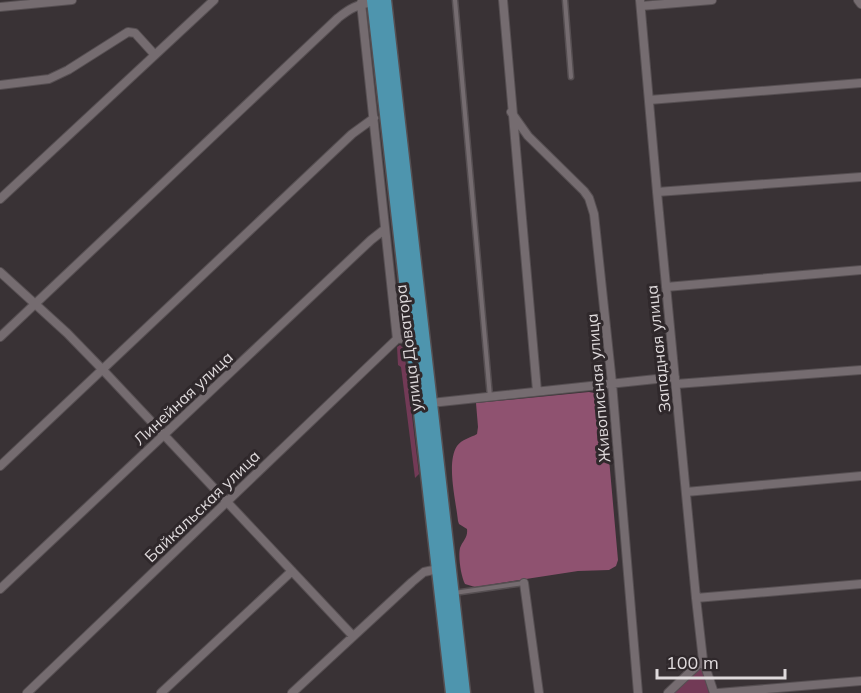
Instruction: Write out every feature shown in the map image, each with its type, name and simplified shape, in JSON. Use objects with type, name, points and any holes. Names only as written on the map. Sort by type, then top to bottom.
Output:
[{"type":"main road","name":"улица Доватора","points":[[373,1],[452,693]]},
{"type":"main road","name":"улица Доватора","points":[[373,1],[431,403],[464,693]]},
{"type":"street","points":[[0,7],[72,0]]},
{"type":"street","points":[[0,199],[214,0]]},
{"type":"street","points":[[503,0],[537,391]]},
{"type":"street","points":[[641,3],[712,0]]},
{"type":"street","points":[[858,0],[861,4]]},
{"type":"street","points":[[0,337],[338,18],[349,9],[373,1]]},
{"type":"street","name":"улица Доватора","points":[[373,1],[374,118],[385,229],[398,339],[411,338]]},
{"type":"street","name":"Западная улица","points":[[641,3],[696,598],[703,660],[716,693]]},
{"type":"street","points":[[0,85],[37,82],[49,78],[68,70],[128,32],[135,33],[155,54]]},
{"type":"street","points":[[649,100],[861,83]]},
{"type":"street","name":"Живописная улица","points":[[511,112],[528,136],[584,191],[592,206],[596,224],[638,693]]},
{"type":"street","points":[[0,466],[352,134],[374,118]]},
{"type":"street","points":[[657,192],[861,177]]},
{"type":"street","name":"Линейная улица","points":[[0,589],[385,229]]},
{"type":"street","points":[[666,287],[861,270]]},
{"type":"street","points":[[0,272],[67,333],[102,369],[353,636]]},
{"type":"street","name":"Байкальская улица","points":[[27,693],[398,339]]},
{"type":"street","points":[[431,403],[612,383],[861,370]]},
{"type":"street","points":[[686,492],[861,477]]},
{"type":"street","points":[[292,693],[423,572],[438,568]]},
{"type":"street","points":[[161,693],[292,571]]},
{"type":"street","points":[[524,583],[539,693]]},
{"type":"street","points":[[696,598],[861,584]]},
{"type":"street","points":[[668,693],[703,660]]},
{"type":"street","points":[[716,693],[861,681]]},
{"type":"lane","points":[[455,0],[490,397]]},
{"type":"lane","points":[[565,0],[571,77]]},
{"type":"lane","points":[[453,593],[524,583]]},
{"type":"shaded area","points":[[400,345],[404,349],[419,474],[415,478],[401,367],[398,365],[397,347]]},
{"type":"shaded area","points":[[589,392],[600,394],[604,402],[618,560],[616,566],[609,570],[578,571],[475,587],[465,584],[459,552],[467,535],[467,529],[458,521],[452,462],[457,446],[477,434],[476,403]]},
{"type":"shaded area","points":[[700,663],[709,693],[667,693]]}]
